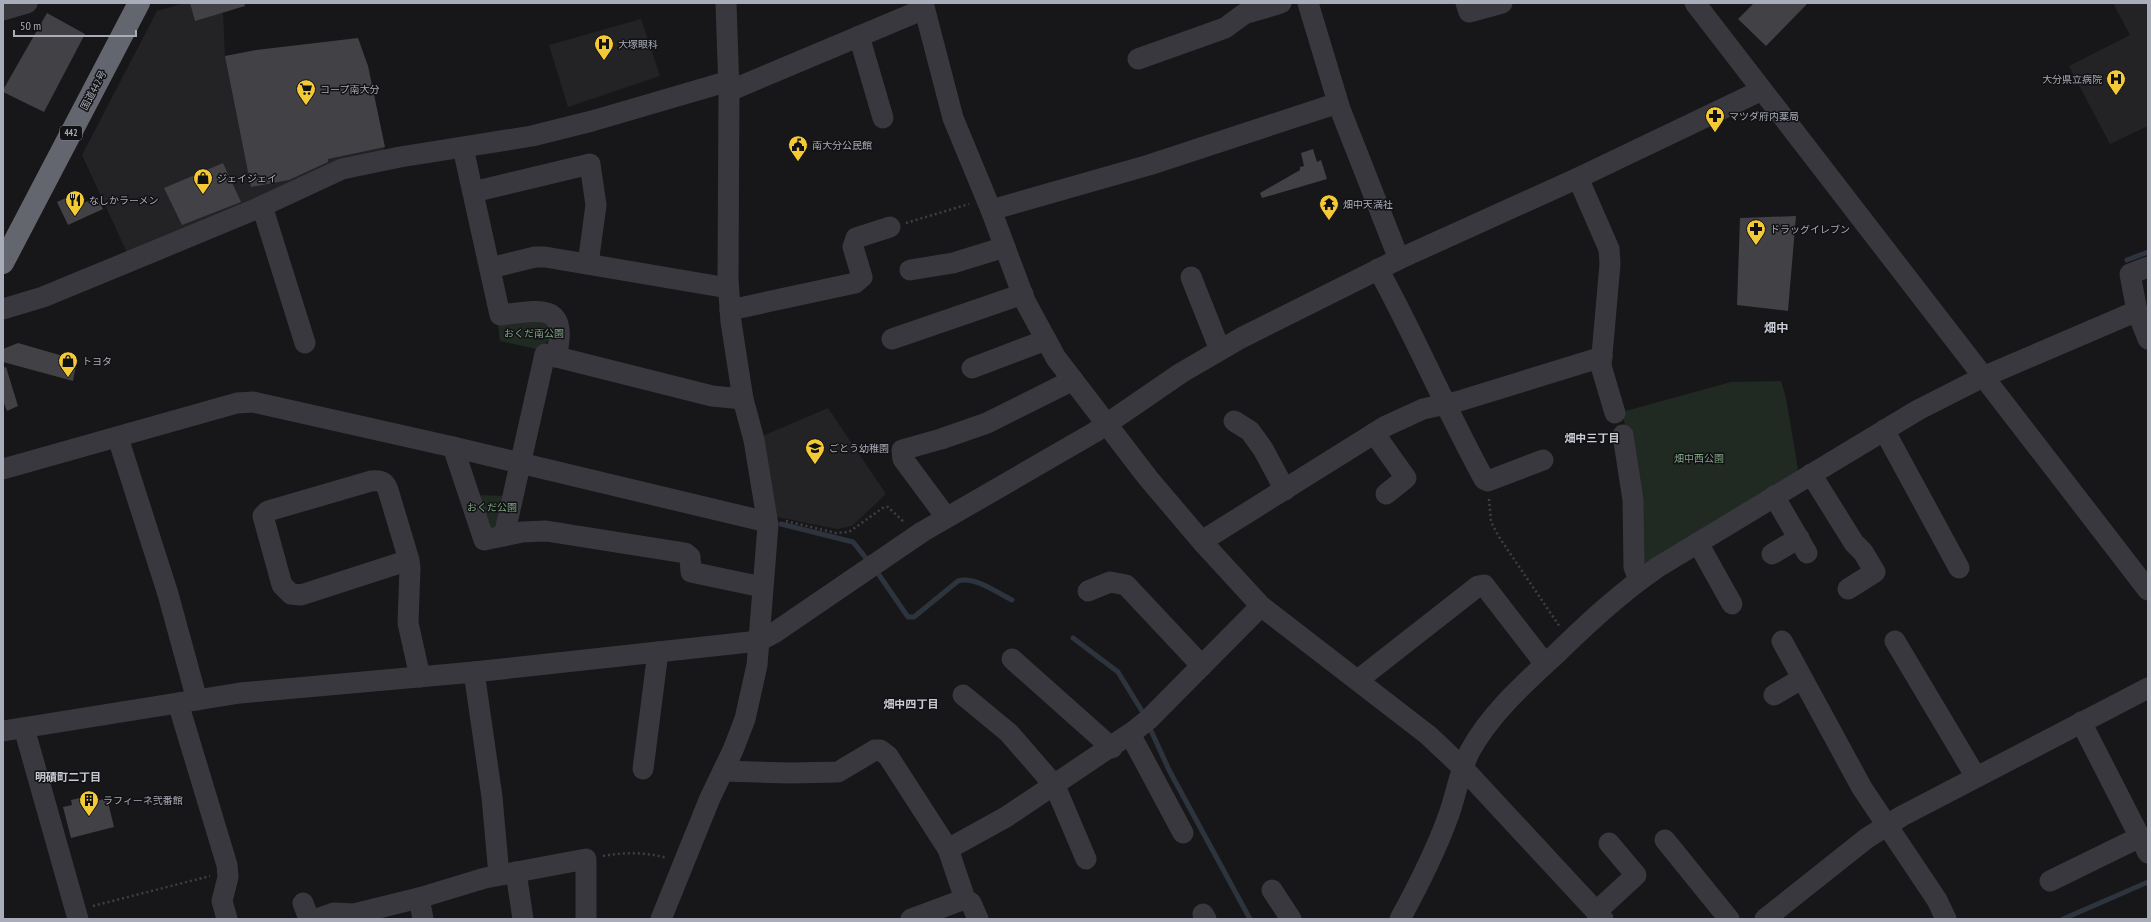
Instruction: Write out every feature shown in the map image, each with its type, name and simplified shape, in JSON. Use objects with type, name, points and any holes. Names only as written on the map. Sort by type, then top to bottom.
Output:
[{"type":"highway","name":"国道442号","points":[[3,263],[139,3]]},
{"type":"street","points":[[3,10],[27,3]]},
{"type":"street","points":[[661,919],[683,862],[733,750],[745,719],[757,665],[759,641],[766,519],[754,440],[743,399],[728,288],[729,86],[726,3]]},
{"type":"street","points":[[1138,59],[1225,28],[1244,14],[1281,3]]},
{"type":"street","points":[[1308,3],[1338,103],[1399,259]]},
{"type":"street","points":[[1466,3],[1468,12],[1502,3]]},
{"type":"street","points":[[1695,3],[2148,590]]},
{"type":"street","points":[[3,309],[42,297],[262,206],[342,169],[400,156],[463,148],[560,130],[689,94],[729,86],[859,36],[923,6],[953,118],[989,204],[1022,294],[1056,358],[1148,478],[1202,541],[1261,606],[1428,735],[1462,768],[1599,916],[1636,875],[1609,843]]},
{"type":"street","points":[[859,36],[883,118]]},
{"type":"street","points":[[3,731],[253,692],[474,672],[759,641],[774,633],[917,535],[1073,445],[1181,373],[1220,350],[1378,269],[1578,178],[1762,90]]},
{"type":"street","points":[[989,204],[1149,165],[1338,103]]},
{"type":"street","points":[[463,148],[500,315],[540,310],[546,311],[557,320],[560,335],[556,357]]},
{"type":"street","points":[[473,192],[590,164],[596,206],[588,264]]},
{"type":"street","points":[[1578,178],[1609,249],[1610,264],[1602,357],[1603,374],[1615,413]]},
{"type":"street","points":[[262,206],[305,343]]},
{"type":"street","points":[[730,310],[855,283],[862,276],[853,247],[856,238],[890,227]]},
{"type":"street","points":[[910,270],[952,262],[1005,246]]},
{"type":"street","points":[[490,268],[535,257],[545,257],[728,288]]},
{"type":"street","points":[[2148,267],[2130,274],[2137,311],[2148,339]]},
{"type":"street","points":[[1378,269],[1407,321],[1445,404],[1484,479],[1488,481],[1543,460]]},
{"type":"street","points":[[1191,277],[1220,350]]},
{"type":"street","points":[[892,339],[1022,294]]},
{"type":"street","points":[[1400,919],[1422,880],[1449,816],[1462,768],[1471,751],[1501,709],[1545,664],[1603,609],[1639,580],[1774,496],[1918,410],[1983,377],[2137,311]]},
{"type":"street","points":[[972,368],[1046,340]]},
{"type":"street","points":[[504,536],[545,354],[712,396],[743,399]]},
{"type":"street","points":[[1202,541],[1374,433],[1423,409],[1456,402],[1602,357]]},
{"type":"street","points":[[946,517],[903,459],[902,450],[941,439],[987,422],[1073,380]]},
{"type":"street","points":[[3,469],[118,438],[237,403],[253,402],[766,519]]},
{"type":"street","points":[[1234,420],[1250,431],[1264,449],[1285,490]]},
{"type":"street","points":[[1884,430],[1959,568]]},
{"type":"street","points":[[1374,433],[1406,478],[1386,494]]},
{"type":"street","points":[[1623,435],[1632,492],[1634,567],[1639,580]]},
{"type":"street","points":[[118,438],[168,594],[188,701],[228,872],[222,901],[227,919]]},
{"type":"street","points":[[453,447],[484,540],[546,531],[685,553],[690,557],[692,572],[762,587]]},
{"type":"street","points":[[1811,474],[1875,572],[1848,589]]},
{"type":"street","points":[[409,560],[301,595],[291,594],[282,585],[263,516],[268,511],[371,481],[382,481],[388,490],[409,560],[411,584],[408,623],[420,677]]},
{"type":"street","points":[[1772,554],[1803,545],[1774,496]]},
{"type":"street","points":[[1698,543],[1732,604]]},
{"type":"street","points":[[1088,591],[1110,582],[1126,585],[1202,666]]},
{"type":"street","points":[[1358,680],[1478,586],[1484,585],[1545,664]]},
{"type":"street","points":[[948,849],[1006,817],[1112,748],[1149,719],[1261,606]]},
{"type":"street","points":[[1782,641],[1801,679],[1862,788],[1937,900],[1946,919]]},
{"type":"street","points":[[1895,641],[1976,778]]},
{"type":"street","points":[[643,769],[658,652]]},
{"type":"street","points":[[1012,659],[1112,748]]},
{"type":"street","points":[[474,672],[492,797],[507,873],[523,919]]},
{"type":"street","points":[[1774,695],[1801,679]]},
{"type":"street","points":[[1765,919],[1867,838],[1886,825],[2148,688]]},
{"type":"street","points":[[963,695],[1009,733],[1055,786],[1086,859]]},
{"type":"street","points":[[2050,881],[2144,845],[2082,722]]},
{"type":"street","points":[[24,728],[76,915]]},
{"type":"street","points":[[1130,734],[1183,833]]},
{"type":"street","points":[[723,771],[784,773],[838,772],[875,750],[880,750],[892,762],[948,849],[965,899],[970,903],[978,919]]},
{"type":"street","points":[[1665,840],[1729,919]]},
{"type":"street","points":[[317,919],[334,913],[354,914],[419,898],[507,873],[586,859],[586,919]]},
{"type":"street","points":[[1272,890],[1291,919]]},
{"type":"street","points":[[419,898],[423,919]]},
{"type":"street","points":[[911,919],[965,899]]},
{"type":"path","points":[[890,227],[989,204]]},
{"type":"path","points":[[1484,479],[1490,506],[1491,522],[1499,537],[1571,640]]},
{"type":"path","points":[[766,519],[842,533],[849,532],[884,507],[888,507],[917,535]]},
{"type":"path","points":[[586,859],[621,853],[634,853],[656,855],[683,862]]},
{"type":"path","points":[[76,915],[228,872]]},
{"type":"shaded area","points":[[185,3],[221,3],[223,13],[225,56],[358,38],[368,66],[386,158],[128,255],[82,155],[157,11]]},
{"type":"shaded area","name":"大分県立病院","points":[[2113,3],[2148,3],[2148,126],[2110,144],[2069,66],[2130,35]]},
{"type":"shaded area","name":"大塚眼科","points":[[641,19],[660,76],[568,107],[549,45]]},
{"type":"shaded area","name":"ごとう幼稚園","points":[[828,408],[886,494],[852,526],[837,529],[772,516],[760,437]]},
{"type":"green space","name":"おくだ南公園","points":[[543,317],[552,336],[541,348],[536,349],[500,341],[498,325]]},
{"type":"green space","name":"畑中西公園","points":[[1781,381],[1786,398],[1798,469],[1796,474],[1644,564],[1634,468],[1622,412],[1731,382]]},
{"type":"green space","name":"おくだ公園","points":[[477,495],[506,496],[498,529],[487,531]]},
{"type":"building","points":[[190,3],[244,3],[245,6],[195,21]]},
{"type":"building","points":[[1754,3],[1808,3],[1766,46],[1738,19]]},
{"type":"building","points":[[47,13],[85,34],[44,112],[3,92],[3,90]]},
{"type":"building","name":"コープ南大分","points":[[358,38],[368,66],[385,147],[328,159],[328,162],[289,180],[251,187],[225,56],[256,50]]},
{"type":"building","points":[[1313,149],[1317,162],[1321,160],[1327,179],[1262,198],[1260,193],[1300,170],[1300,167],[1304,166],[1301,153]]},
{"type":"building","name":"ジェイジェイ","points":[[223,163],[241,202],[182,225],[164,188]]},
{"type":"building","name":"なしかラーメン","points":[[70,196],[72,200],[76,198],[80,204],[97,198],[103,209],[68,225],[57,202]]},
{"type":"building","name":"ドラッグイレブン","points":[[1796,216],[1788,311],[1737,305],[1740,218]]},
{"type":"building","name":"トヨタ","points":[[18,343],[77,360],[73,381],[3,362],[3,349]]},
{"type":"building","points":[[6,367],[18,406],[7,411],[3,401],[3,368]]},
{"type":"building","name":"ラフィーネ弐番館","points":[[84,797],[84,800],[92,798],[93,802],[107,798],[114,827],[71,838],[63,807],[72,805],[71,800]]},
{"type":"waterway","points":[[2127,260],[2148,252]]},
{"type":"waterway","points":[[781,524],[853,542],[870,563]]},
{"type":"waterway","points":[[875,569],[908,617],[914,617],[958,581],[965,580],[978,583],[1012,600]]},
{"type":"waterway","points":[[1073,638],[1118,672],[1145,716]]},
{"type":"waterway","points":[[1149,726],[1169,770],[1250,919]]},
{"type":"waterway","points":[[2063,919],[2148,882]]},
{"type":"place","name":"大塚眼科","points":[[604,61]]},
{"type":"place","name":"大分県立病院","points":[[2116,96]]},
{"type":"place","name":"コープ南大分","points":[[306,106]]},
{"type":"place","name":"マツダ府内薬局","points":[[1715,133]]},
{"type":"place","name":"南大分公民館","points":[[798,162]]},
{"type":"place","name":"ジェイジェイ","points":[[203,195]]},
{"type":"place","name":"なしかラーメン","points":[[75,217]]},
{"type":"place","name":"畑中天満社","points":[[1329,221]]},
{"type":"place","name":"ドラッグイレブン","points":[[1756,246]]},
{"type":"place","name":"トヨタ","points":[[68,378]]},
{"type":"place","name":"ごとう幼稚園","points":[[815,465]]},
{"type":"place","name":"ラフィーネ弐番館","points":[[89,817]]},
{"type":"district","name":"畑中","points":[[1776,328]]},
{"type":"district","name":"畑中三丁目","points":[[1592,438]]},
{"type":"district","name":"畑中四丁目","points":[[911,704]]},
{"type":"district","name":"明磧町二丁目","points":[[68,777]]}]
